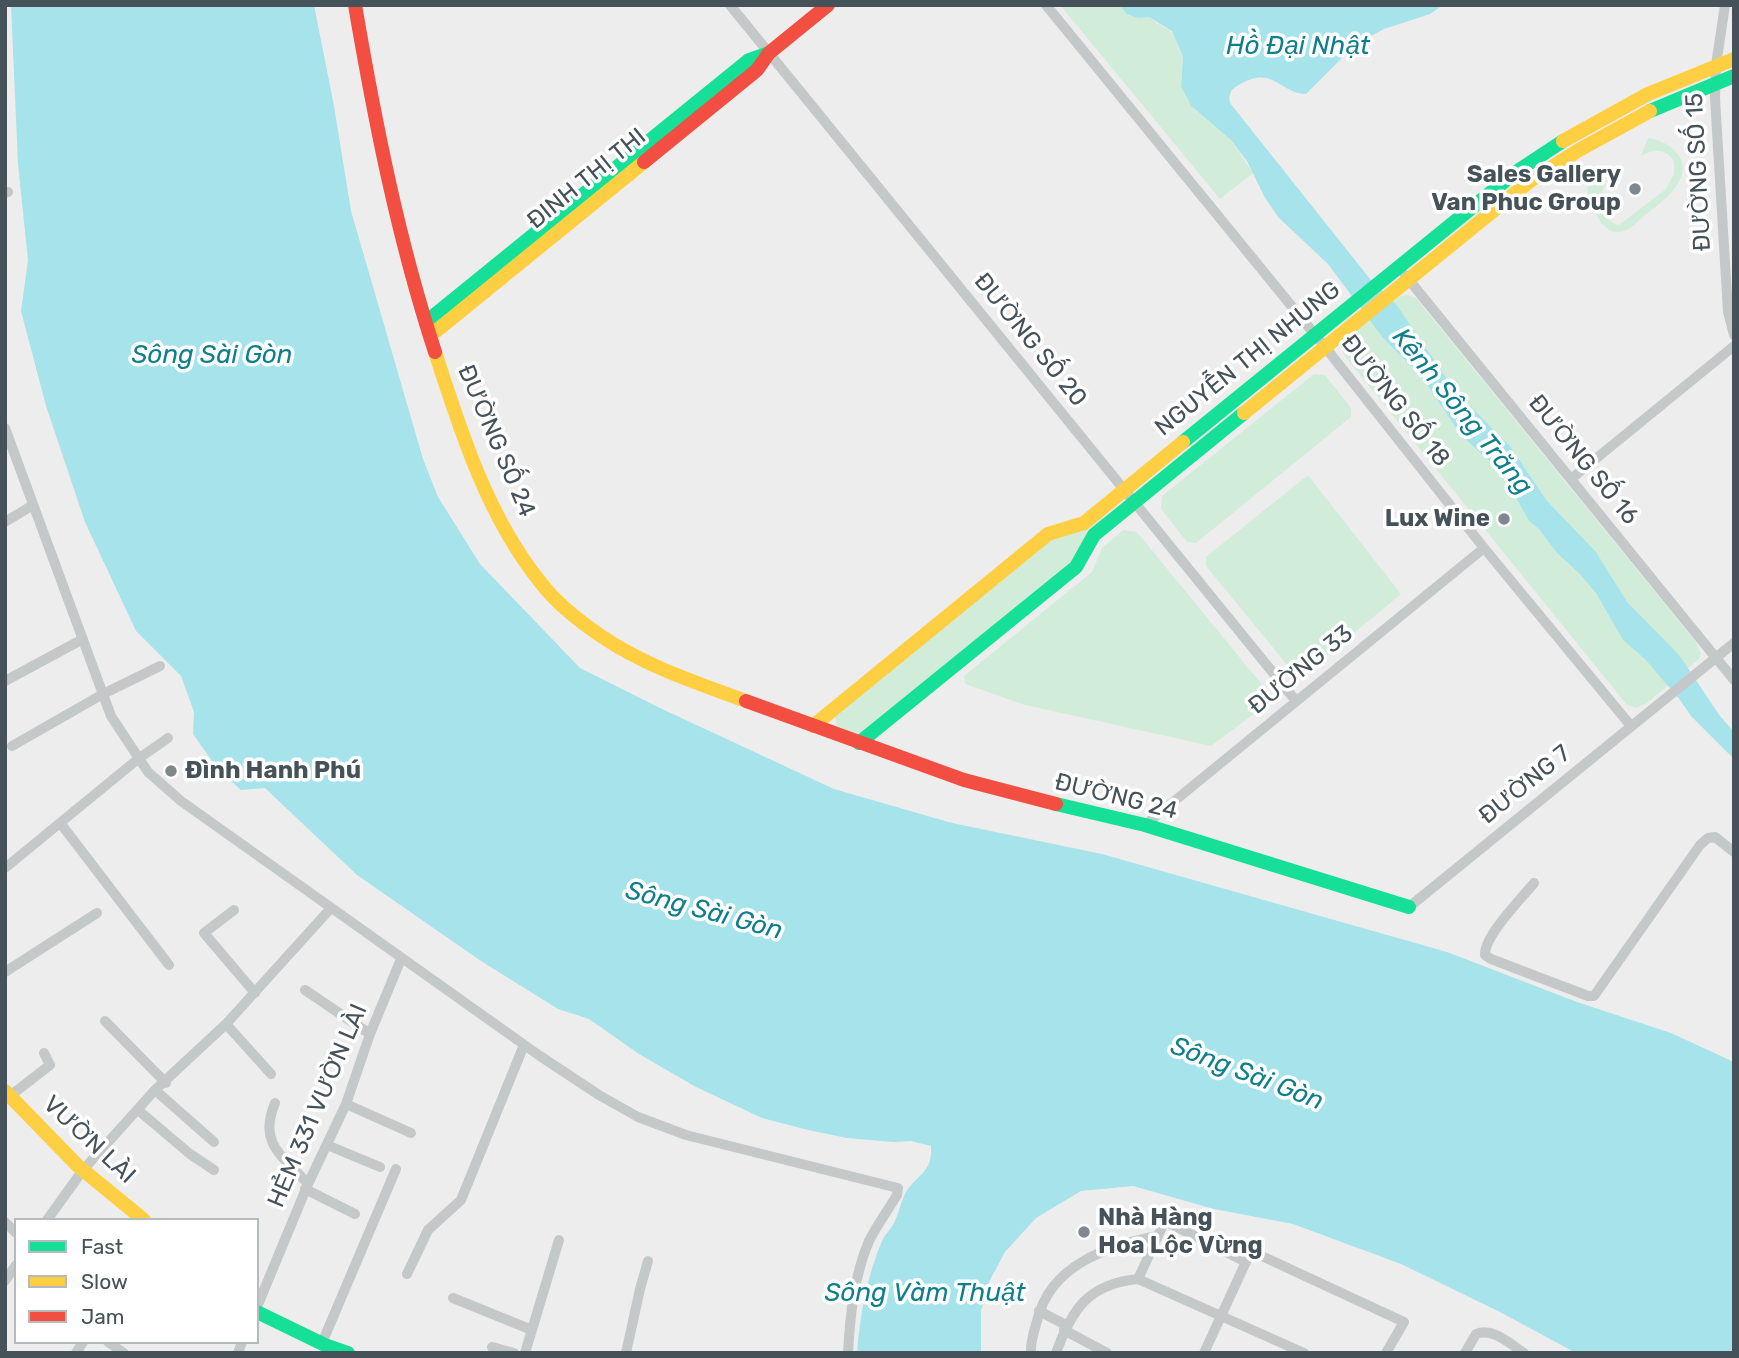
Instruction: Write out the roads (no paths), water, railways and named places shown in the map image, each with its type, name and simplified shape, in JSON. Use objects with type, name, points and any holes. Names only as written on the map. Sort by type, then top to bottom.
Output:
[{"type":"street","name":"ĐƯỜNG SỐ 24","points":[[355,5],[388,173],[428,329],[448,392],[480,474],[513,541],[536,578],[581,622],[657,668],[813,726]]},
{"type":"street","name":"ĐƯỜNG SỐ 20","points":[[730,5],[1296,702]]},
{"type":"street","name":"ĐINH THỊ THI","points":[[428,329],[749,60],[769,52],[828,5]]},
{"type":"street","name":"ĐƯỜNG SỐ 18","points":[[1046,5],[1631,726]]},
{"type":"street","name":"ĐƯỜNG SỐ 15","points":[[1725,5],[1714,82],[1728,312],[1734,335]]},
{"type":"street","name":"NGUYỄN THỊ NHUNG","points":[[859,743],[1076,567],[1094,535],[1320,341],[1351,306],[1516,172],[1577,130],[1635,100],[1734,59]]},
{"type":"street","name":"NGUYỄN THỊ NHUNG","points":[[813,726],[1048,534],[1084,523],[1122,490],[1320,341],[1361,318],[1496,207],[1567,156],[1650,111],[1714,82],[1734,76]]},
{"type":"street","name":"ĐƯỜNG SỐ 16","points":[[1398,267],[1734,680]]},
{"type":"street","points":[[1571,479],[1734,346]]},
{"type":"street","points":[[5,428],[111,716],[148,772],[181,801],[524,1045],[599,1095],[638,1117],[687,1135],[898,1188],[897,1195],[870,1241],[863,1261],[855,1290],[848,1353]]},
{"type":"street","points":[[5,522],[33,505]]},
{"type":"street","name":"ĐƯỜNG 33","points":[[1145,825],[1484,548]]},
{"type":"street","points":[[5,681],[83,639]]},
{"type":"street","name":"ĐƯỜNG 7","points":[[1409,907],[1734,643]]},
{"type":"street","points":[[12,746],[103,694],[160,666]]},
{"type":"street","name":"ĐƯỜNG 24","points":[[813,726],[999,791],[1145,825],[1409,907]]},
{"type":"street","points":[[5,868],[138,759],[168,738]]},
{"type":"street","points":[[61,824],[169,965]]},
{"type":"street","points":[[1534,883],[1484,946],[1485,955],[1491,960],[1594,996],[1700,845],[1708,838],[1715,837],[1734,852]]},
{"type":"street","points":[[48,1218],[83,1170],[155,1090],[166,1083],[226,1024],[331,908]]},
{"type":"street","points":[[234,910],[204,933],[255,993]]},
{"type":"street","points":[[5,972],[97,913]]},
{"type":"street","name":"HẺM 331 VƯỜN LÀI","points":[[259,1305],[307,1186],[346,1104],[370,1034],[401,959]]},
{"type":"street","points":[[305,990],[370,1034]]},
{"type":"street","points":[[105,1021],[166,1083]]},
{"type":"street","points":[[226,1024],[271,1074]]},
{"type":"street","points":[[407,1274],[428,1230],[461,1200],[524,1045]]},
{"type":"street","points":[[8,1093],[50,1065],[44,1053]]},
{"type":"street","points":[[155,1090],[214,1142]]},
{"type":"street","name":"VƯỜN LÀI","points":[[8,1093],[83,1170],[142,1218]]},
{"type":"street","points":[[275,1103],[268,1125],[270,1140],[307,1186],[355,1214]]},
{"type":"street","points":[[346,1104],[411,1133]]},
{"type":"street","points":[[138,1110],[190,1154],[214,1170]]},
{"type":"street","points":[[327,1145],[380,1167]]},
{"type":"street","points":[[323,1343],[396,1169]]},
{"type":"street","points":[[1138,1279],[1165,1221],[1404,1322],[1386,1353]]},
{"type":"street","points":[[1031,1353],[1039,1311],[1052,1285],[1082,1261],[1117,1244],[1157,1236]]},
{"type":"street","points":[[525,1353],[559,1240]]},
{"type":"street","points":[[1204,1353],[1248,1256]]},
{"type":"street","points":[[626,1353],[639,1289],[648,1261]]},
{"type":"street","points":[[1056,1353],[1065,1328],[1082,1301],[1092,1292],[1116,1282],[1138,1279],[1298,1351]]},
{"type":"street","points":[[453,1298],[532,1330]]},
{"type":"street","points":[[259,1311],[348,1353]]},
{"type":"street","points":[[1039,1311],[1107,1353]]},
{"type":"street","points":[[1465,1353],[1480,1332],[1492,1333],[1524,1353]]},
{"type":"street","points":[[492,1347],[514,1353]]},
{"type":"water","name":"Sông Sài Gòn","points":[[11,5],[314,5],[351,211],[423,459],[438,497],[480,564],[580,668],[834,789],[952,823],[1102,854],[1447,952],[1577,1002],[1671,1033],[1734,1062],[1734,1353],[1576,1353],[1401,1264],[1293,1224],[1214,1209],[1133,1186],[1081,1191],[1036,1218],[1005,1252],[990,1280],[981,1311],[981,1353],[857,1353],[865,1296],[877,1254],[883,1238],[894,1223],[906,1192],[927,1168],[931,1146],[911,1141],[847,1138],[808,1130],[762,1118],[696,1087],[639,1054],[589,1019],[558,1009],[481,961],[357,875],[265,788],[241,790],[217,768],[193,734],[194,712],[181,676],[136,631],[85,522],[46,406],[21,311],[28,260],[18,164]]},
{"type":"water","points":[[1119,5],[1443,5],[1430,14],[1384,29],[1356,44],[1306,94],[1297,93],[1268,79],[1250,79],[1234,88],[1230,94],[1230,103],[1370,279],[1396,304],[1455,391],[1510,446],[1546,500],[1596,552],[1627,602],[1679,655],[1734,732],[1734,759],[1691,716],[1645,659],[1623,640],[1596,593],[1529,521],[1498,469],[1460,434],[1423,378],[1383,338],[1328,264],[1278,217],[1247,161],[1231,140],[1191,106],[1181,87],[1183,57],[1172,31],[1149,17],[1138,18],[1127,14]]},
{"type":"place","name":"Sales Gallery Van Phuc Group","points":[[1635,189]]},
{"type":"place","name":"Lux Wine","points":[[1504,519]]},
{"type":"place","name":"Đình Hanh Phú","points":[[171,771]]},
{"type":"place","name":"Nhà Hàng Hoa Lộc Vừng","points":[[1084,1232]]},
{"type":"water label","name":"Hồ Đại Nhật","points":[[1298,46]]},
{"type":"water label","name":"Kênh Sông Trăng","points":[[1462,412]]},
{"type":"water label","name":"Sông Vàm Thuật","points":[[925,1293]]}]
